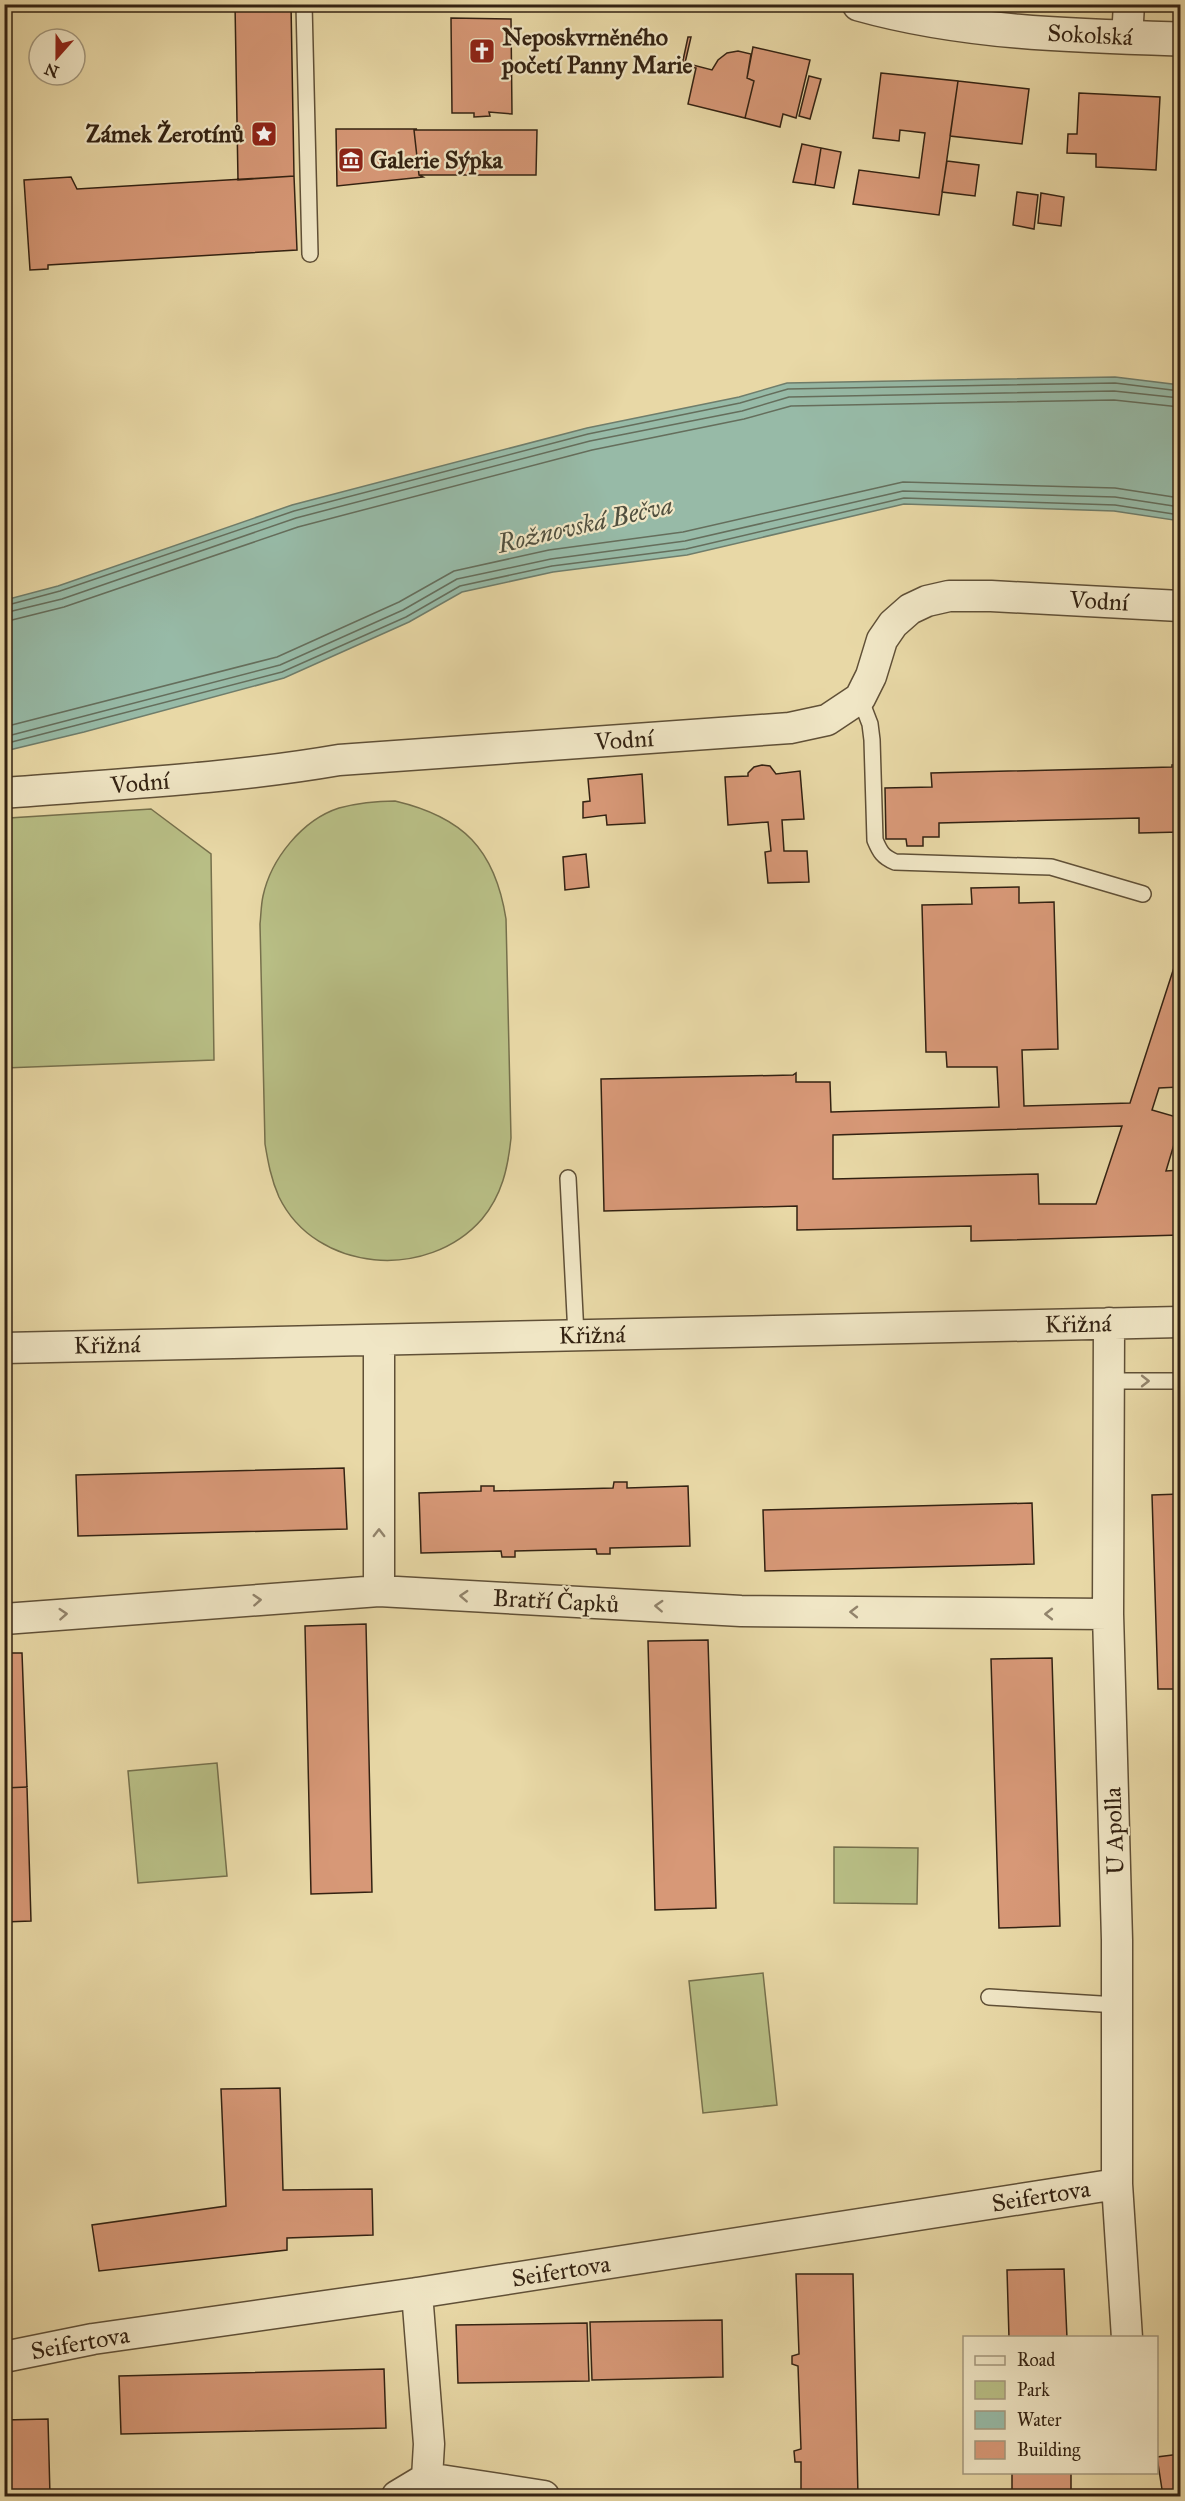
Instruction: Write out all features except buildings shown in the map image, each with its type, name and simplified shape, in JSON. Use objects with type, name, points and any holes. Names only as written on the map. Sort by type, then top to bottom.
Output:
[{"type":"street","name":"Sokolská","points":[[859,4],[883,11],[959,24],[1127,38],[1180,39]]},
{"type":"street","points":[[1127,38],[1129,4]]},
{"type":"street","name":"Vodní","points":[[4,793],[147,783],[295,768],[339,760],[789,728],[827,720],[860,698],[867,685],[882,640],[893,624],[910,609],[927,601],[949,596],[992,596],[1180,606]]},
{"type":"street","name":"Křižná","points":[[4,1348],[1180,1322]]},
{"type":"street","name":"U Apolla","points":[[1109,1323],[1108,1614],[1118,1940],[1118,2184],[1127,2336]]},
{"type":"street","points":[[379,1340],[379,1591]]},
{"type":"street","name":"Bratří Čapků","points":[[4,1619],[379,1591],[741,1611],[1108,1614]]},
{"type":"street","name":"Seifertova","points":[[4,2357],[93,2339],[417,2293],[1118,2184]]},
{"type":"street","points":[[417,2293],[429,2444],[427,2478]]},
{"type":"street","points":[[397,2496],[427,2478],[544,2496]]},
{"type":"lane","points":[[304,4],[309,254]]},
{"type":"lane","points":[[860,698],[870,724],[872,740],[875,840],[880,853],[886,859],[895,862],[1051,867],[1143,894]]},
{"type":"lane","points":[[568,1179],[576,1335]]},
{"type":"lane","points":[[1109,1381],[1180,1381]]},
{"type":"lane","points":[[989,1997],[1117,2005]]},
{"type":"green space","points":[[395,801],[439,816],[457,827],[472,840],[494,873],[506,919],[511,1138],[503,1181],[495,1200],[482,1219],[459,1239],[433,1252],[404,1259],[374,1260],[345,1254],[319,1241],[296,1222],[279,1197],[274,1184],[265,1144],[260,924],[263,896],[273,868],[301,831],[325,814],[339,808]]},
{"type":"green space","points":[[151,809],[211,854],[214,1060],[5,1068],[4,922],[9,818]]},
{"type":"green space","points":[[217,1763],[227,1876],[138,1883],[128,1771]]},
{"type":"green space","points":[[834,1847],[918,1848],[917,1904],[834,1903]]},
{"type":"green space","points":[[763,1973],[777,2105],[703,2113],[689,1981]]},
{"type":"water","name":"Rožnovská Bečva","points":[[1115,377],[1180,385],[1180,521],[1114,511],[904,504],[687,555],[553,572],[462,592],[409,622],[284,678],[5,751],[5,600],[58,586],[292,505],[587,428],[739,397],[787,383]]},
{"type":"place","name":"Neposkvrněného početí Panny Marie","points":[[482,51]]},
{"type":"place","name":"Zámek Žerotínů","points":[[264,134]]},
{"type":"place","name":"Galerie Sýpka","points":[[351,160]]}]
